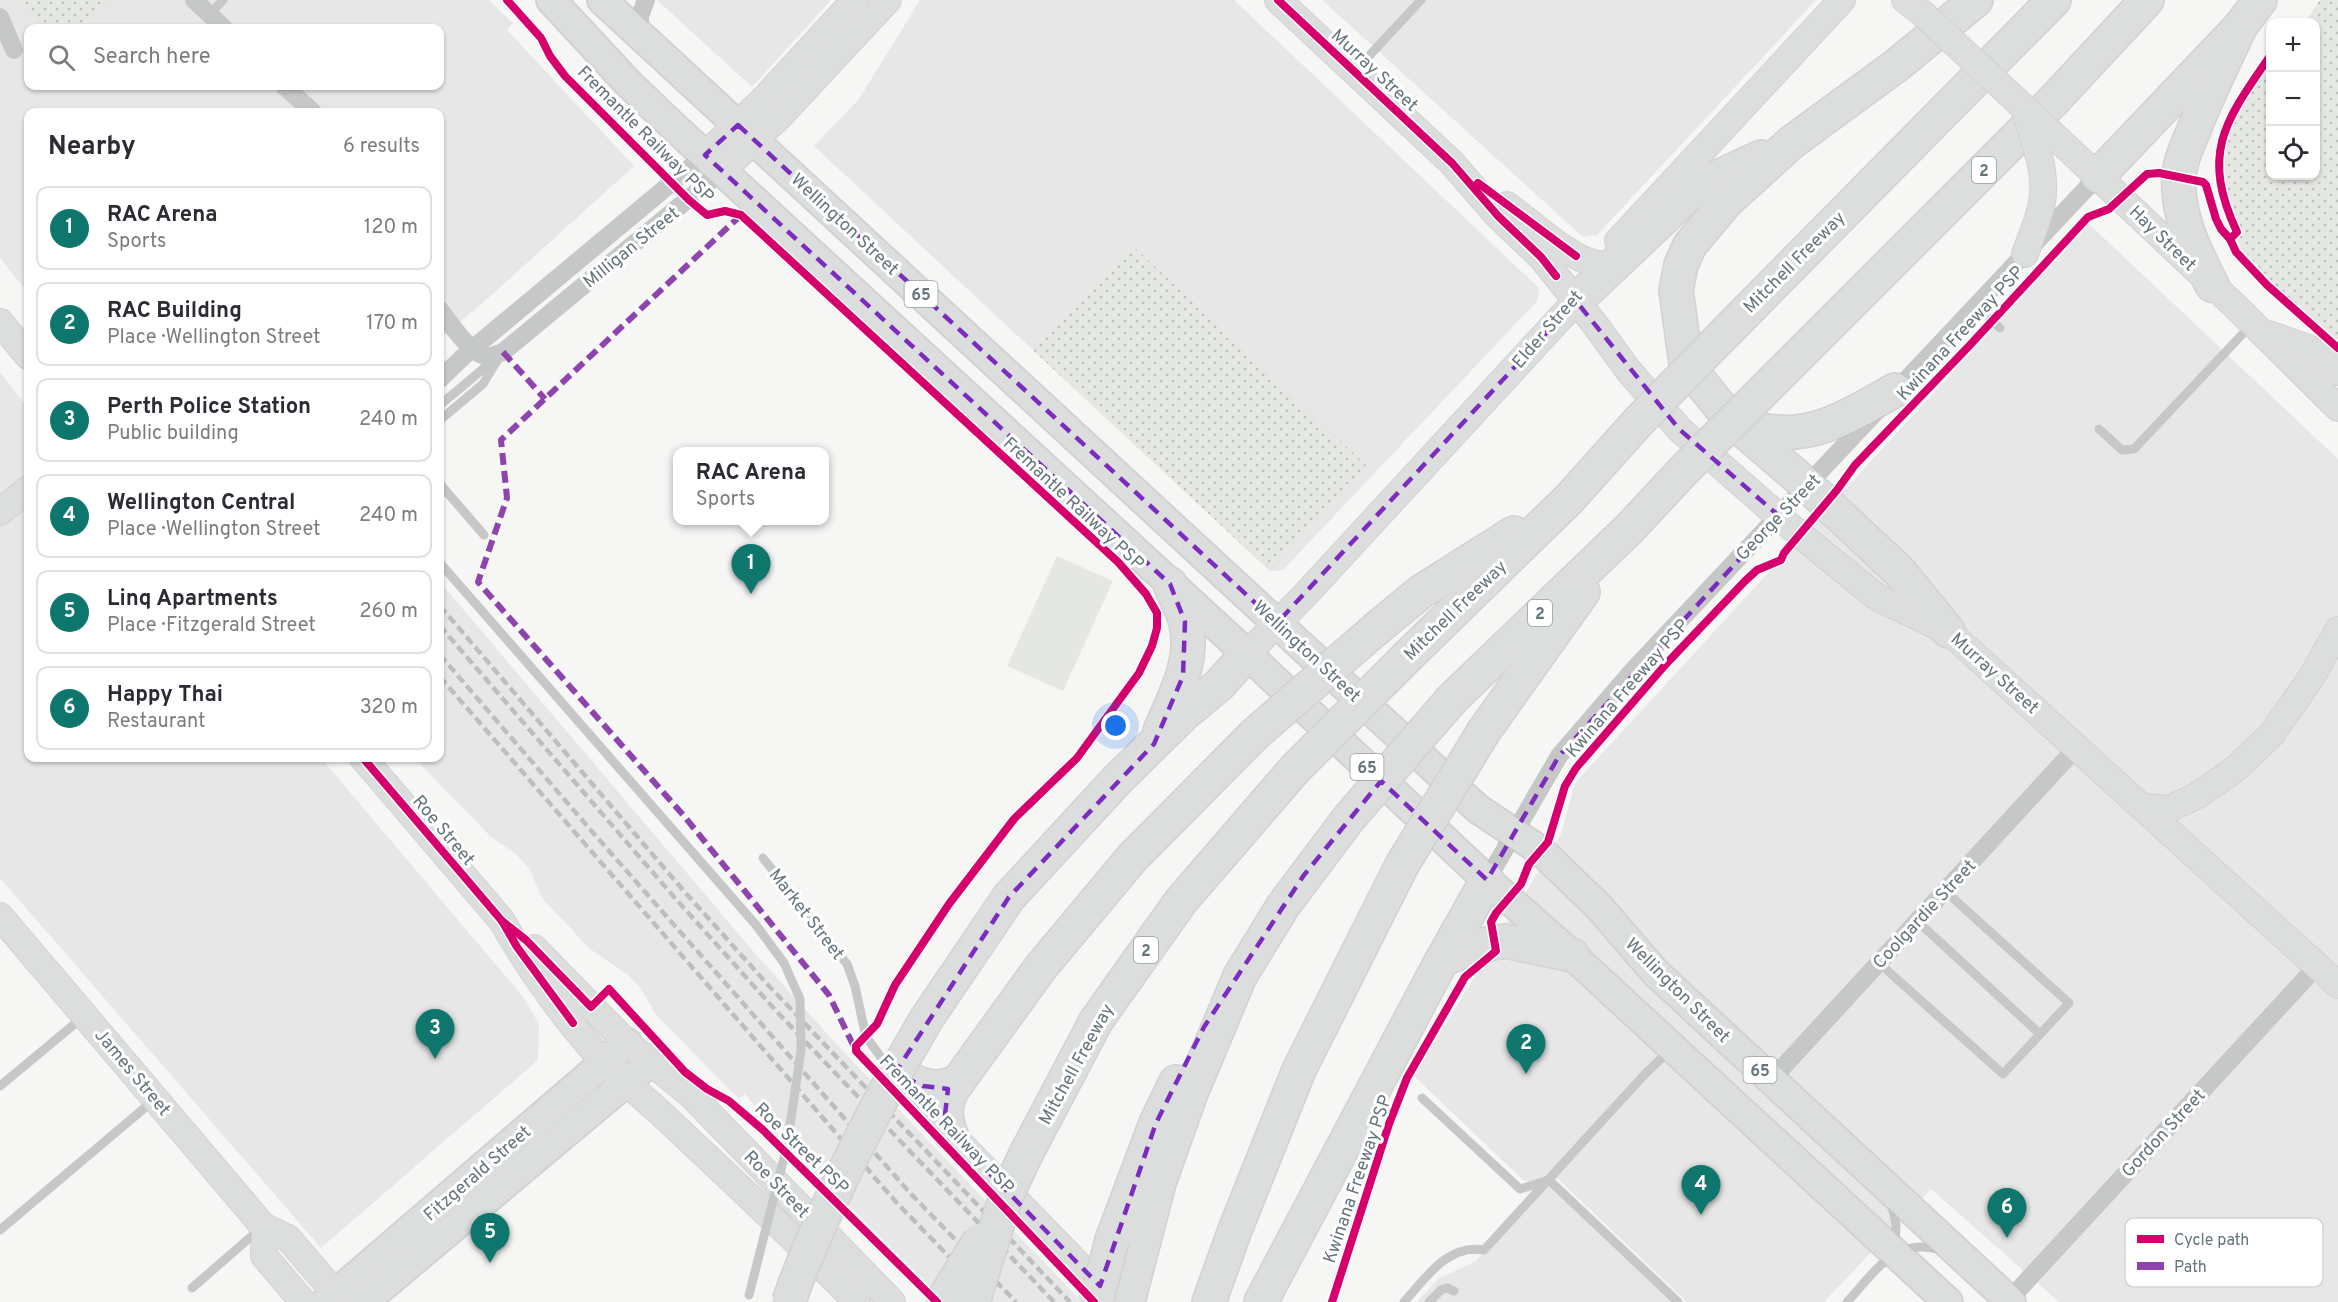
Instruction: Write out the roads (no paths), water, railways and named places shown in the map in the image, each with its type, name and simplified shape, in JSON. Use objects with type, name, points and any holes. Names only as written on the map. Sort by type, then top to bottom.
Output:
[{"type":"highway","points":[[1948,631],[1899,571],[1808,486],[1730,419],[1686,364],[1676,290],[1681,265],[1690,245],[1719,210],[1792,142],[1897,64],[1976,0]]},
{"type":"highway","name":"Mitchell Freeway","points":[[973,1302],[1007,1194],[1027,1152],[1096,1021],[1181,901],[1295,769],[1569,499],[1639,421],[2054,0]]},
{"type":"highway","name":"2","points":[[1128,1302],[1160,1183],[1191,1093],[1240,976],[1288,898],[1349,818],[1452,699],[1630,528],[1774,380],[2054,100],[2146,0]]},
{"type":"highway","points":[[2098,176],[2240,27],[2260,0]]},
{"type":"highway","points":[[2212,285],[2194,251],[2188,232],[2183,214],[2179,178],[2202,108],[2240,27]]},
{"type":"highway","points":[[1576,301],[1611,260],[1690,193],[1792,142]]},
{"type":"highway","points":[[1730,419],[1764,430],[1794,432],[1816,429],[1842,420],[1894,390]]},
{"type":"highway","name":"2","points":[[956,1082],[1041,967],[1132,858],[1256,733],[1422,591],[1569,499]]},
{"type":"highway","points":[[1209,1302],[1235,1230],[1299,1070],[1401,865],[1484,730],[1630,528]]},
{"type":"highway","points":[[1154,744],[1184,676],[1188,658],[1185,622],[1170,584]]},
{"type":"highway","points":[[789,1302],[809,1248],[886,1088],[927,1018],[1009,897],[1117,780],[1185,714],[1219,685],[1246,654]]},
{"type":"highway","points":[[1261,1302],[1442,960],[1487,880]]},
{"type":"highway","points":[[1442,960],[1475,946],[1505,941],[1572,956]]},
{"type":"highway","points":[[1096,1302],[1112,1240],[1156,1123],[1204,1027],[1240,976]]},
{"type":"highway","points":[[893,1072],[929,1087],[942,1088],[956,1082]]},
{"type":"highway","points":[[951,1134],[946,1122],[945,1108],[956,1082]]},
{"type":"highway","points":[[942,1302],[1007,1194]]},
{"type":"main road","name":"65","points":[[551,0],[628,83],[1487,880],[1948,1302]]},
{"type":"main road","name":"Wellington Street","points":[[602,0],[1478,809],[1540,851],[1599,907],[1656,973],[2010,1301]]},
{"type":"main road","name":"Milligan Street","points":[[746,133],[855,0]]},
{"type":"main road","name":"Milligan Street","points":[[714,163],[888,0]]},
{"type":"main road","name":"Murray Street","points":[[1278,0],[1452,163],[1498,216],[1541,257],[1628,370],[1679,429],[1878,598],[1948,631],[2338,985]]},
{"type":"main road","points":[[1611,260],[1842,0]]},
{"type":"main road","name":"Hay Street","points":[[1913,6],[2098,176],[2338,408]]},
{"type":"main road","points":[[2024,107],[2045,180],[2043,204],[2025,254]]},
{"type":"main road","name":"Murray Street","points":[[1452,163],[1568,251],[1611,260]]},
{"type":"main road","name":"Elder Street","points":[[1246,654],[1576,301]]},
{"type":"main road","points":[[0,322],[24,351]]},
{"type":"main road","points":[[2257,328],[2317,351],[2338,372]]},
{"type":"main road","points":[[0,512],[24,492]]},
{"type":"main road","points":[[2144,807],[2169,809],[2198,795],[2234,770],[2271,735],[2310,678],[2338,630]]},
{"type":"main road","name":"Roe Street","points":[[366,762],[502,921],[517,947],[605,1062],[625,1084],[656,1108],[796,1240],[856,1302]]},
{"type":"main road","name":"James Street","points":[[0,916],[264,1227],[288,1238],[333,1299]]},
{"type":"main road","name":"Roe Street","points":[[502,921],[526,940],[627,1043],[649,1063],[692,1095],[892,1302]]},
{"type":"main road","points":[[1656,973],[1670,1017],[1672,1048]]},
{"type":"main road","name":"Fitzgerald Street","points":[[333,1299],[627,1043]]},
{"type":"main road","name":"Fitzgerald Street","points":[[364,1302],[649,1063]]},
{"type":"main road","name":"Market Street","points":[[951,1134],[1116,1302]]},
{"type":"main road","points":[[264,1227],[264,1256],[303,1302]]},
{"type":"street","points":[[194,0],[219,24]]},
{"type":"street","points":[[640,35],[640,16],[646,0]]},
{"type":"street","points":[[0,17],[14,50]]},
{"type":"street","points":[[288,90],[309,108]]},
{"type":"street","name":"Milligan Street","points":[[503,352],[714,163]]},
{"type":"street","name":"Milligan Street","points":[[444,375],[468,352],[714,163]]},
{"type":"street","name":"George Street","points":[[1487,880],[1558,756],[1634,669],[1808,486],[1894,390],[2098,176]]},
{"type":"street","points":[[444,316],[468,352],[493,356],[503,352]]},
{"type":"street","name":"Coolgardie Street","points":[[1771,1080],[2077,747]]},
{"type":"street","name":"Gordon Street","points":[[2010,1301],[2317,966]]},
{"type":"lane","points":[[209,15],[223,0]]},
{"type":"lane","points":[[1355,71],[1421,0]]},
{"type":"lane","points":[[1975,306],[2000,328]]},
{"type":"lane","points":[[2099,429],[2122,450],[2134,449],[2257,328]]},
{"type":"lane","points":[[444,368],[468,352]]},
{"type":"lane","points":[[444,417],[483,384],[503,352]]},
{"type":"lane","name":"Milligan Street","points":[[444,402],[503,352]]},
{"type":"lane","points":[[444,491],[483,535]]},
{"type":"lane","points":[[444,568],[756,925],[784,963],[800,999],[801,1050],[787,1146],[748,1298]]},
{"type":"lane","name":"Market Street","points":[[763,858],[802,904],[847,964],[855,986],[866,1036],[914,1098],[951,1134]]},
{"type":"lane","points":[[1879,963],[2003,1074],[2069,1003],[1945,891]]},
{"type":"lane","points":[[1917,921],[2040,1034]]},
{"type":"lane","points":[[0,1086],[85,1016]]},
{"type":"lane","points":[[1404,1302],[1445,1259],[1463,1250],[1484,1250],[1644,1075],[1672,1048]]},
{"type":"lane","points":[[1422,1098],[1520,1189],[1550,1180]]},
{"type":"lane","points":[[0,1230],[156,1099]]},
{"type":"lane","points":[[1550,1180],[1678,1302]]},
{"type":"lane","points":[[1883,1184],[1893,1206],[1896,1224],[1894,1253]]},
{"type":"lane","points":[[192,1288],[264,1227]]},
{"type":"lane","points":[[1847,1302],[1894,1253],[1926,1245],[1960,1256]]},
{"type":"lane","points":[[1429,1302],[1441,1290],[1447,1288],[1454,1291]]},
{"type":"railway","points":[[444,611],[683,890],[769,986],[1070,1302]]},
{"type":"railway","points":[[444,631],[674,897],[779,1014],[1054,1302]]},
{"type":"railway","points":[[444,660],[911,1194],[1016,1302]]},
{"type":"railway","points":[[444,682],[896,1202],[993,1302]]},
{"type":"place","name":"RAC Arena","points":[[751,594]]},
{"type":"place","name":"Perth Police Station","points":[[435,1059]]},
{"type":"place","name":"RAC Building","points":[[1526,1074]]},
{"type":"place","name":"Wellington Central","points":[[1701,1215]]},
{"type":"place","name":"Happy Thai","points":[[2007,1238]]},
{"type":"place","name":"Linq Apartments","points":[[490,1263]]}]
